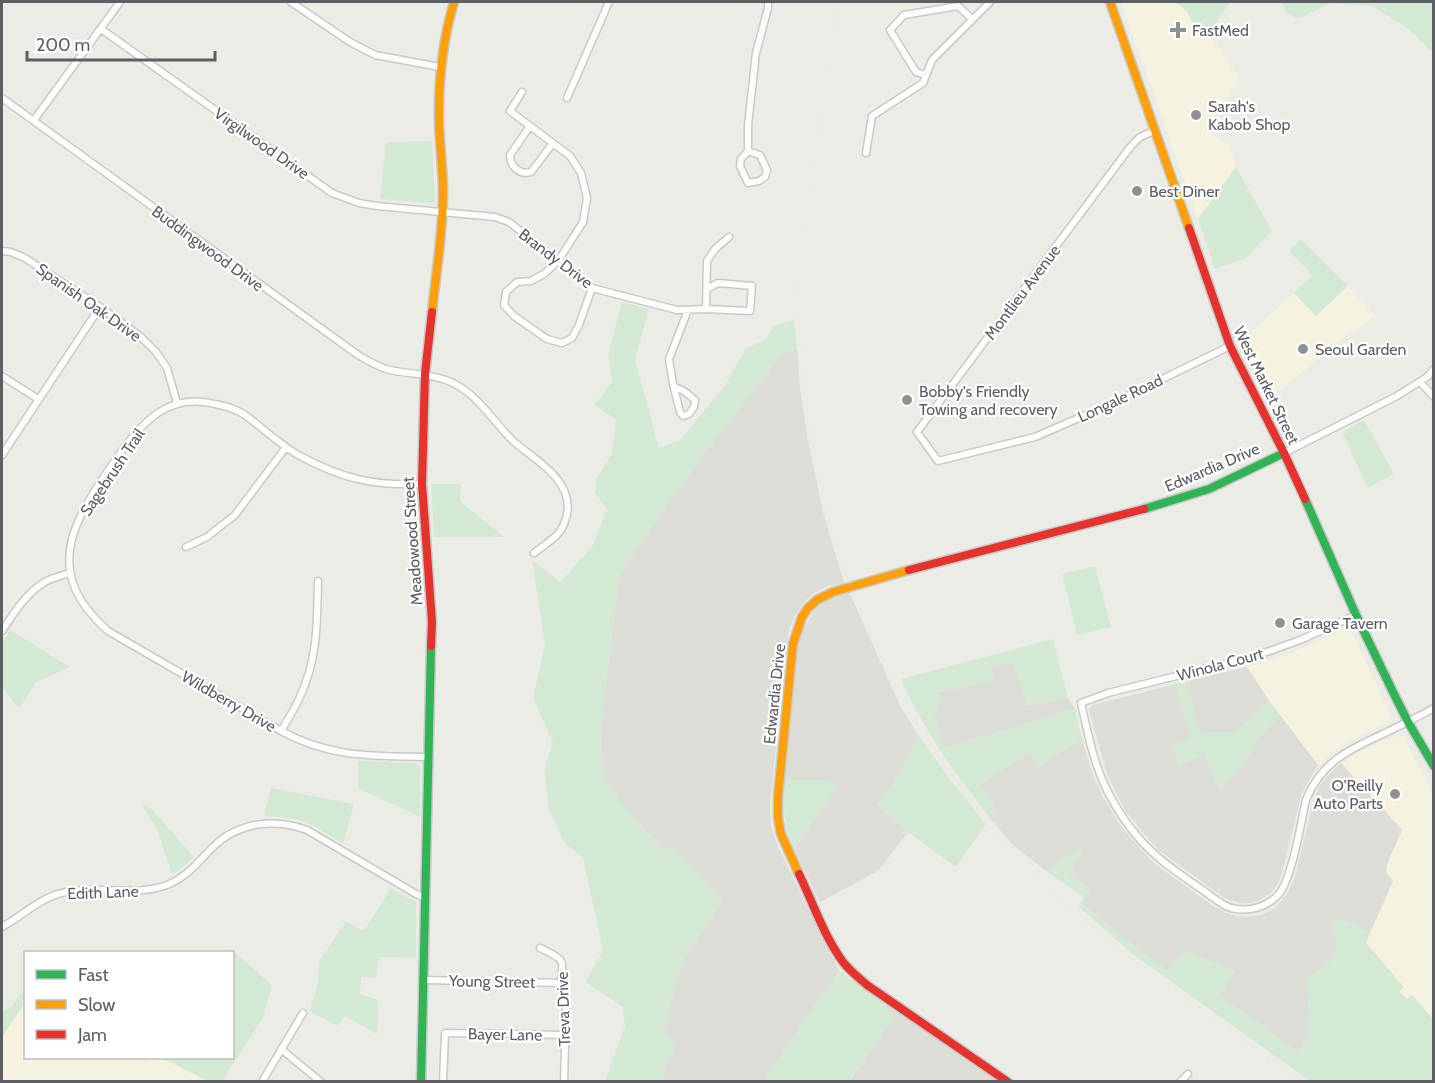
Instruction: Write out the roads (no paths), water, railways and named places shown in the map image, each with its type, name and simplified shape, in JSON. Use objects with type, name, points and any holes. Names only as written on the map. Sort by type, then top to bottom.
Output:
[{"type":"main road","name":"Meadowood Street","points":[[421,1082],[432,622],[422,483],[425,374],[442,212],[440,67],[454,2]]},
{"type":"main road","name":"West Market Street","points":[[1110,2],[1230,346],[1284,453],[1356,615],[1408,722],[1434,766]]},
{"type":"main road","name":"Edwardia Drive","points":[[1008,1082],[854,974],[836,950],[789,853],[781,834],[778,796],[793,644],[802,617],[817,600],[833,592],[930,564],[1169,502],[1209,489],[1284,453]]},
{"type":"street","points":[[34,120],[120,2]]},
{"type":"street","points":[[291,2],[350,42],[375,55],[440,67]]},
{"type":"street","points":[[567,98],[609,2]]},
{"type":"street","points":[[748,152],[760,155],[767,170],[765,177],[759,181],[748,183],[740,166],[741,159],[748,152],[748,125],[756,53],[768,2]]},
{"type":"street","points":[[866,153],[872,116],[923,83],[932,60],[990,2]]},
{"type":"street","points":[[926,75],[916,72],[890,30],[904,15],[958,6],[972,19]]},
{"type":"street","name":"Virgilwood Drive","points":[[101,28],[332,193],[359,203],[442,212]]},
{"type":"street","points":[[522,92],[510,111],[570,156],[581,173],[587,198],[583,222],[558,261],[544,274],[531,280],[517,282],[506,292],[504,305],[514,316],[547,339],[562,343],[572,338],[592,288]]},
{"type":"street","name":"Buddingwood Drive","points":[[2,98],[358,355],[385,368],[425,374],[445,380],[465,390],[512,439],[559,480],[564,489],[568,501],[568,514],[565,521],[555,537],[534,553]]},
{"type":"street","points":[[530,126],[510,156],[517,170],[531,172],[553,143]]},
{"type":"street","name":"Montlieu Avenue","points":[[939,461],[917,432],[1131,146],[1140,137],[1154,131]]},
{"type":"street","name":"Brandy Drive","points":[[442,212],[495,217],[509,222],[592,288],[677,310],[750,311],[752,286],[718,283],[707,289]]},
{"type":"street","points":[[706,309],[707,261],[715,249],[729,237]]},
{"type":"street","name":"Spanish Oak Drive","points":[[2,251],[26,258],[141,337],[156,352],[167,368],[177,403]]},
{"type":"street","points":[[2,455],[100,308]]},
{"type":"street","points":[[674,387],[684,391],[695,400],[694,407],[689,414],[683,416],[680,412],[674,387],[669,359],[688,310]]},
{"type":"street","name":"Longale Road","points":[[939,461],[1035,437],[1111,404],[1230,346]]},
{"type":"street","points":[[1284,453],[1397,396],[1427,377],[1434,369]]},
{"type":"street","points":[[2,376],[38,399]]},
{"type":"street","points":[[1427,377],[1434,384]]},
{"type":"street","points":[[1420,382],[1434,397]]},
{"type":"street","name":"Sagebrush Trail","points":[[70,573],[69,557],[72,540],[85,508],[143,424],[177,403],[207,402],[228,406],[243,414],[286,447],[337,473],[376,483],[396,485],[422,483]]},
{"type":"street","points":[[186,548],[207,537],[235,515],[286,447]]},
{"type":"street","points":[[2,631],[20,603],[32,592],[44,582],[70,573]]},
{"type":"street","name":"Wildberry Drive","points":[[70,573],[75,590],[84,606],[108,631],[298,740],[346,754],[428,757]]},
{"type":"street","points":[[281,731],[299,699],[313,658],[317,633],[318,581]]},
{"type":"street","name":"Winola Court","points":[[1356,615],[1300,640],[1252,657],[1108,693],[1081,703],[1094,759],[1104,785],[1137,836],[1163,862],[1229,907],[1245,909],[1261,907],[1283,889],[1306,800],[1312,786],[1325,769],[1346,752],[1408,722]]},
{"type":"street","points":[[1408,722],[1434,708]]},
{"type":"street","name":"Edith Lane","points":[[2,927],[45,898],[64,892],[143,890],[175,881],[189,872],[223,838],[240,829],[269,823],[290,825],[307,830],[425,898]]},
{"type":"street","name":"Treva Drive","points":[[540,948],[561,962],[561,983],[566,1009],[564,1082]]},
{"type":"street","name":"Young Street","points":[[424,980],[561,983]]},
{"type":"street","points":[[262,1082],[303,1013]]},
{"type":"street","name":"Bayer Lane","points":[[443,1082],[445,1033],[565,1035]]},
{"type":"street","points":[[281,1050],[321,1082]]},
{"type":"street","points":[[1180,1082],[1188,1074]]},
{"type":"railway","points":[[841,2],[824,87],[800,266],[798,312],[802,371],[818,472],[830,525],[851,587],[898,695],[927,744],[1015,853],[1083,921],[1301,1082]]},
{"type":"place","name":"FastMed","points":[[1178,30]]},
{"type":"place","name":"Sarah's Kabob Shop","points":[[1196,115]]},
{"type":"place","name":"Best Diner","points":[[1137,191]]},
{"type":"place","name":"Seoul Garden","points":[[1303,349]]},
{"type":"place","name":"Bobby's Friendly Towing and recovery","points":[[907,400]]},
{"type":"place","name":"Garage Tavern","points":[[1280,623]]},
{"type":"place","name":"O'Reilly Auto Parts","points":[[1395,794]]}]
